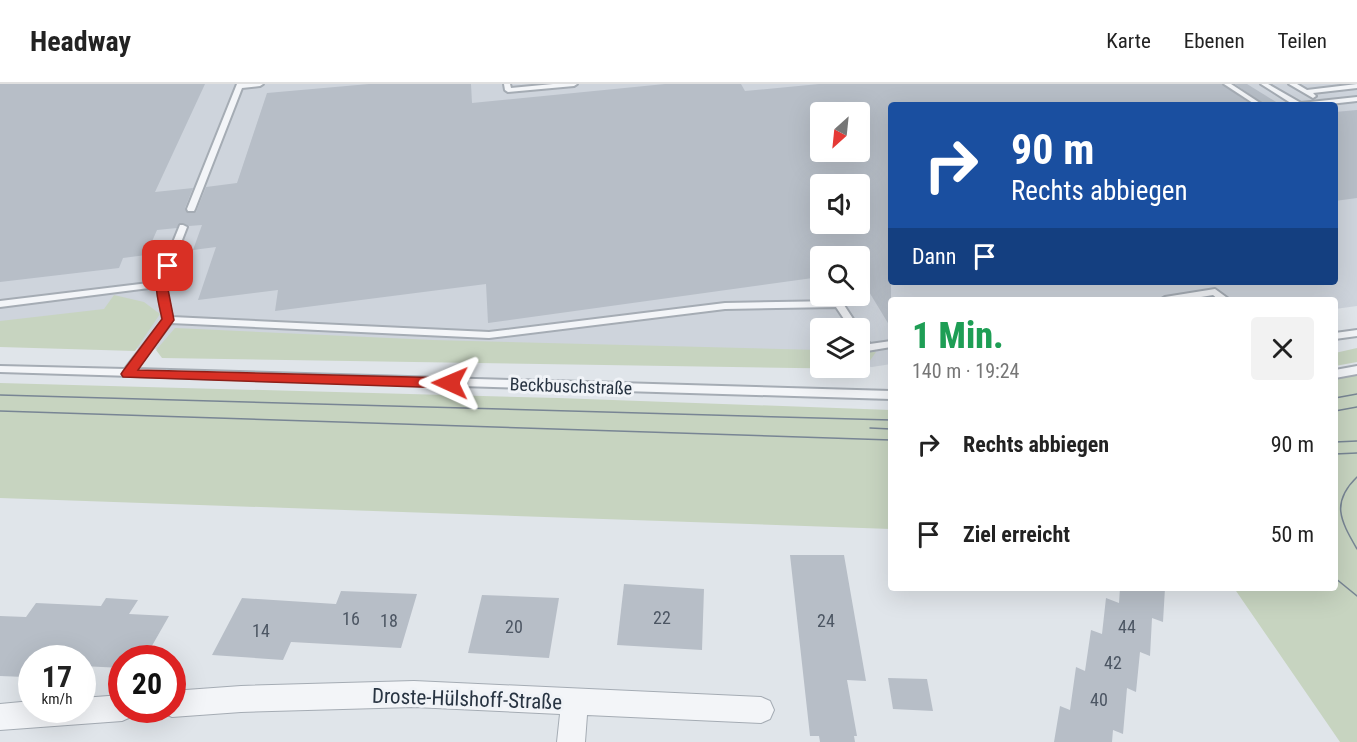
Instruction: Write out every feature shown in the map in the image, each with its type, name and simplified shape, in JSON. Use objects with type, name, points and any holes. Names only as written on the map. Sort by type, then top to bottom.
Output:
[{"type":"street","name":"Droste-Hülshoff-Straße","points":[[186,703],[241,699],[414,694],[761,710]]},
{"type":"street","points":[[571,742],[574,702]]},
{"type":"street","points":[[0,717],[108,709]]},
{"type":"lane","points":[[191,209],[240,85],[260,84]]},
{"type":"lane","points":[[507,84],[508,90],[574,84]]},
{"type":"lane","points":[[1227,84],[1255,102]]},
{"type":"lane","points":[[1264,84],[1296,102]]},
{"type":"lane","points":[[1292,84],[1325,102],[1357,99]]},
{"type":"lane","points":[[1307,92],[1357,86]]},
{"type":"lane","points":[[127,374],[168,320],[161,284],[183,227]]},
{"type":"lane","points":[[0,304],[161,284]]},
{"type":"lane","points":[[1184,297],[1215,292],[1221,297]]},
{"type":"lane","points":[[168,320],[489,335],[725,306],[839,304],[848,318]]},
{"type":"lane","points":[[1338,336],[1357,333]]},
{"type":"lane","points":[[870,348],[888,344]]},
{"type":"lane","name":"Beckbuschstraße","points":[[0,369],[888,395]]},
{"type":"lane","points":[[1338,373],[1357,370]]},
{"type":"shaded area","points":[[0,84],[1357,84],[1357,306],[1338,309],[1338,297],[888,297],[888,364],[870,367],[870,318],[810,318],[810,365],[0,345]]},
{"type":"green space","points":[[114,295],[144,302],[160,314],[135,351],[0,347],[0,321],[104,309]]},
{"type":"green space","points":[[175,328],[433,340],[810,350],[810,368],[162,358],[156,350]]},
{"type":"green space","points":[[1357,348],[1357,362],[1338,365],[1338,352]]},
{"type":"green space","points":[[870,352],[876,352],[870,360]]},
{"type":"green space","points":[[1357,372],[1357,742],[1340,742],[1236,591],[1338,591],[1338,376]]},
{"type":"green space","points":[[0,383],[558,398],[888,410],[888,529],[0,498]]},
{"type":"building","points":[[0,84],[205,84],[155,192],[193,188],[185,208],[188,213],[196,212],[206,187],[237,183],[267,93],[369,84],[471,84],[472,103],[665,84],[741,84],[745,91],[819,84],[1222,84],[1248,102],[888,102],[888,285],[891,285],[891,297],[888,297],[888,323],[870,293],[870,246],[810,246],[810,278],[488,323],[486,284],[275,311],[278,290],[198,300],[216,247],[193,250],[202,225],[189,226],[179,223],[177,228],[157,230],[146,255],[123,258],[119,268],[0,282]]},
{"type":"building","points":[[1235,84],[1247,84],[1276,102],[1261,102]]},
{"type":"building","points":[[1357,110],[1357,198],[1338,201],[1338,112]]},
{"type":"building","points":[[790,555],[844,555],[866,681],[847,680],[857,736],[854,736],[855,742],[820,742],[819,736],[810,736]]},
{"type":"building","points":[[624,584],[704,589],[702,650],[617,645]]},
{"type":"building","points":[[341,591],[417,594],[401,648],[291,642],[283,660],[212,655],[242,598],[336,604]]},
{"type":"building","points":[[1120,591],[1165,591],[1163,622],[1152,618],[1150,656],[1140,652],[1136,692],[1127,688],[1123,734],[1113,730],[1112,742],[1054,742],[1060,706],[1070,710],[1076,667],[1085,671],[1091,630],[1102,634],[1106,598],[1119,603]]},
{"type":"building","points":[[482,595],[559,598],[549,658],[468,653]]},
{"type":"building","points":[[106,598],[138,600],[129,614],[169,616],[152,645],[108,645],[108,667],[96,667],[96,645],[18,645],[18,677],[0,676],[0,616],[26,617],[36,603],[101,606]]},
{"type":"building","points":[[888,678],[927,679],[933,711],[893,709]]},
{"type":"tram line","points":[[1338,397],[1357,394]]},
{"type":"tram line","points":[[0,395],[888,420]]},
{"type":"tram line","points":[[1338,410],[1357,407]]},
{"type":"tram line","points":[[0,411],[888,440]]},
{"type":"tram line","points":[[870,428],[888,429]]},
{"type":"tram line","points":[[1338,442],[1357,441]]},
{"type":"tram line","points":[[1338,454],[1357,453]]},
{"type":"tram line","points":[[1357,477],[1343,495],[1341,504],[1346,530],[1357,549]]},
{"type":"tram line","points":[[1338,580],[1357,596]]},
{"type":"route","points":[[168,266],[161,284],[168,320],[127,374],[450,383]]}]
